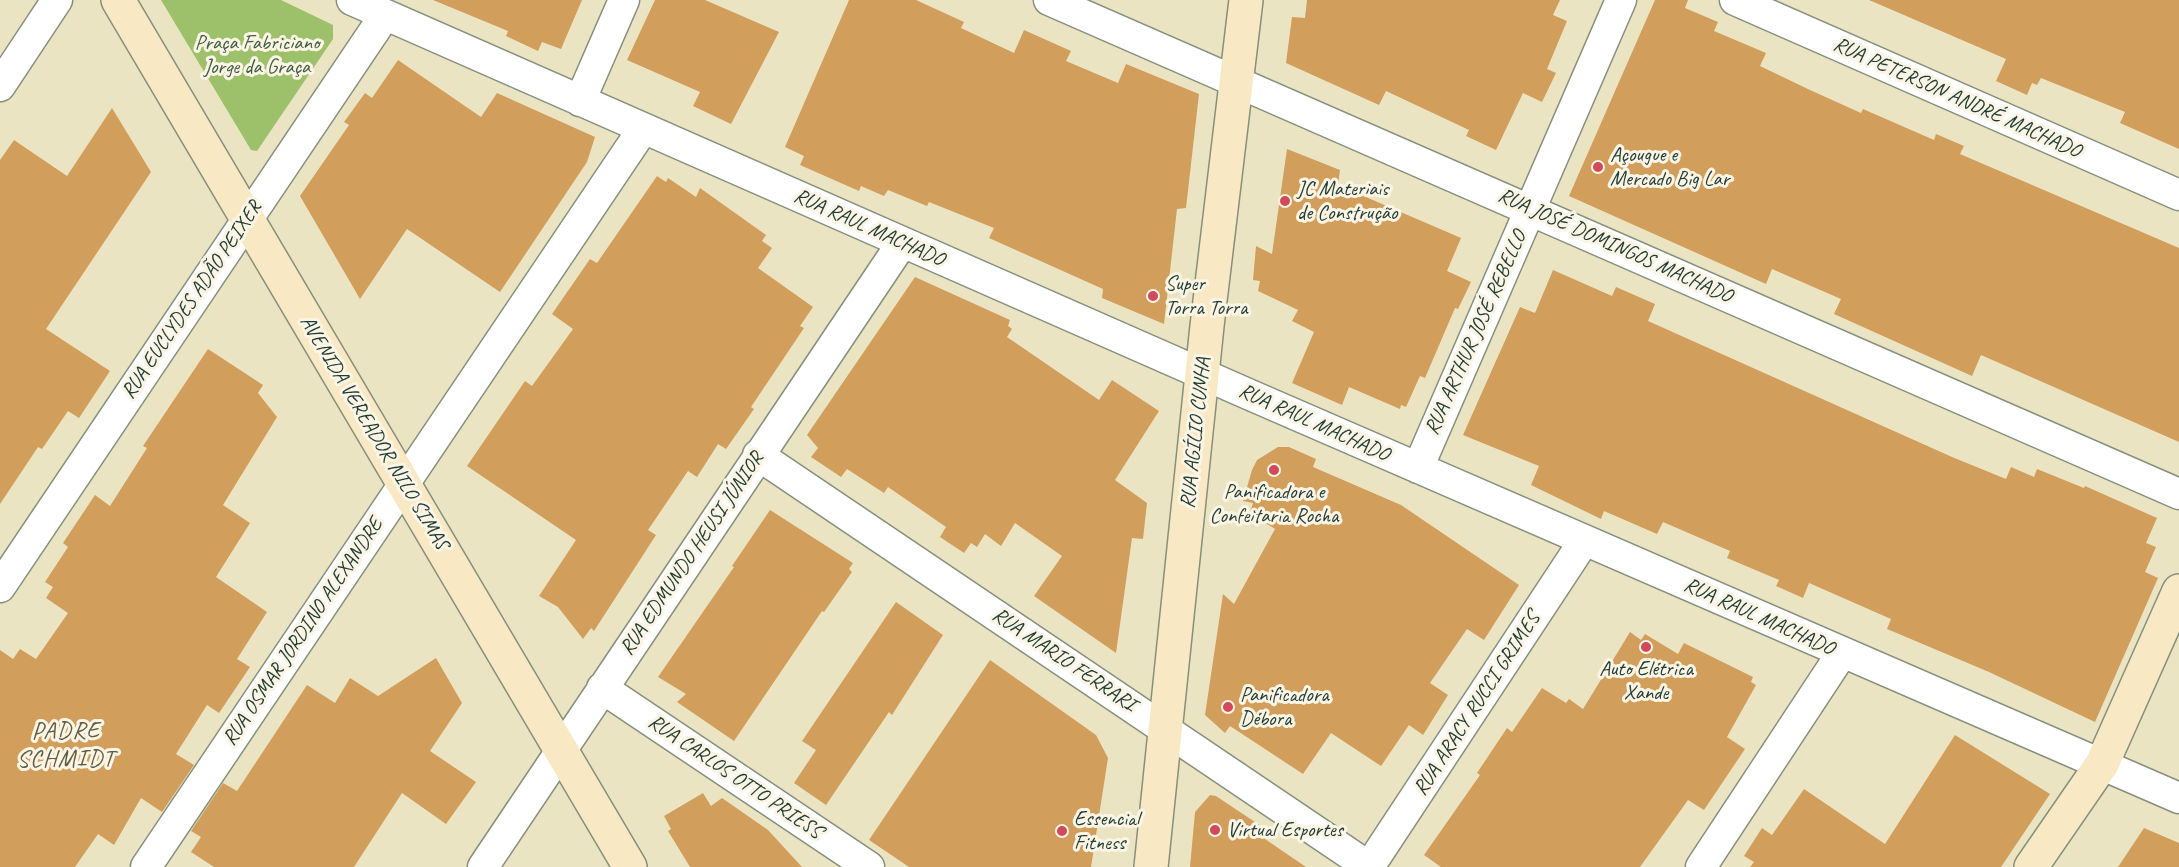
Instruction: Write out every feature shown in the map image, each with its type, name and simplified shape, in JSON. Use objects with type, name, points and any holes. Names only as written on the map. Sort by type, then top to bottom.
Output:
[{"type":"main road","name":"AVENIDA VEREADOR NILO SIMAS","points":[[118,0],[630,867]]},
{"type":"main road","name":"RUA AGÍLIO CUNHA","points":[[1151,867],[1202,374],[1246,0]]},
{"type":"main road","points":[[2031,867],[2102,764],[2179,591]]},
{"type":"street","points":[[0,86],[57,0]]},
{"type":"street","name":"RUA RAUL MACHADO","points":[[352,0],[1842,654],[2179,798]]},
{"type":"street","points":[[580,101],[624,0]]},
{"type":"street","name":"RUA JOSÉ DOMINGOS MACHADO","points":[[1049,0],[2179,494]]},
{"type":"street","name":"RUA ARTHUR JOSÉ REBELLO","points":[[1418,468],[1622,0]]},
{"type":"street","name":"RUA PETERSON ANDRÉ MACHADO","points":[[1735,0],[2179,195]]},
{"type":"street","name":"RUA EUCLYDES ADÃO PEIXER","points":[[0,587],[385,15]]},
{"type":"street","name":"RUA OSMAR JORDINO ALEXANDRE","points":[[146,867],[643,129]]},
{"type":"street","name":"RUA EDMUNDO HEUSI JÚNIOR","points":[[483,867],[902,243]]},
{"type":"street","name":"RUA MARIO FERRARI","points":[[758,455],[1369,867]]},
{"type":"street","name":"RUA ARACY RUCCI GRIMES","points":[[1369,867],[1584,541]]},
{"type":"street","points":[[1701,867],[1842,654]]},
{"type":"street","name":"RUA CARLOS OTTO PRIESS","points":[[602,688],[869,867]]},
{"type":"green space","name":"Praça Fabriciano Jorge da Graça","points":[[161,0],[281,0],[333,25],[333,39],[257,151],[251,150]]},
{"type":"building","points":[[433,0],[582,0],[561,49],[542,42],[538,51],[506,36],[508,31]]},
{"type":"building","points":[[655,0],[705,0],[779,32],[731,124],[693,106],[700,92],[627,60]]},
{"type":"building","points":[[849,0],[916,0],[964,22],[961,28],[1014,53],[1024,30],[1071,51],[1066,61],[1118,83],[1126,64],[1199,94],[1186,208],[1177,209],[1164,324],[1102,298],[1103,289],[989,238],[994,228],[929,202],[927,206],[888,190],[884,196],[861,186],[859,191],[800,165],[804,156],[785,147]]},
{"type":"building","points":[[1307,0],[1560,0],[1553,15],[1567,21],[1547,69],[1556,73],[1542,102],[1523,93],[1496,150],[1466,136],[1469,130],[1386,91],[1379,105],[1286,63],[1292,17],[1305,18]]},
{"type":"building","points":[[1655,0],[1688,0],[1685,8],[1718,22],[1714,31],[1766,53],[1760,66],[1810,90],[1861,113],[1863,109],[1934,140],[1936,134],[1964,146],[1960,154],[2179,248],[2179,442],[1981,355],[1972,376],[1834,314],[1841,299],[1772,269],[1766,284],[1569,196]]},
{"type":"building","points":[[1869,0],[2179,0],[2179,149],[2120,123],[2125,112],[2041,78],[2037,85],[2032,83],[2027,95],[1996,81],[2006,59]]},
{"type":"building","points":[[398,60],[481,117],[497,93],[595,137],[587,162],[500,292],[407,229],[360,299],[300,196],[349,125],[344,122],[365,93],[372,98]]},
{"type":"building","points":[[112,108],[151,172],[46,329],[110,371],[79,418],[68,411],[42,449],[38,447],[0,504],[0,160],[14,140],[67,176]]},
{"type":"building","points":[[1287,149],[1340,170],[1338,185],[1461,238],[1447,271],[1471,282],[1458,309],[1455,308],[1425,378],[1420,376],[1406,407],[1401,405],[1400,409],[1349,387],[1342,405],[1292,383],[1314,332],[1292,321],[1298,310],[1258,291],[1260,281],[1253,280],[1256,246],[1272,254]]},
{"type":"building","points":[[657,176],[666,182],[668,178],[696,197],[700,188],[766,235],[762,241],[772,248],[758,268],[813,307],[800,326],[804,328],[751,407],[754,409],[726,449],[718,444],[697,477],[688,471],[648,530],[656,535],[594,631],[591,628],[583,639],[558,607],[539,596],[576,540],[467,466],[525,381],[532,386],[573,329],[552,314],[590,259],[597,263]]},
{"type":"building","points":[[1553,270],[1612,296],[1616,287],[1655,304],[1648,321],[1952,457],[2006,479],[2011,467],[2034,477],[2037,469],[2084,488],[2085,486],[2157,518],[2146,543],[2156,547],[2145,572],[2158,578],[2095,722],[1989,672],[1887,629],[1891,619],[1809,583],[1803,598],[1776,586],[1779,580],[1727,558],[1730,551],[1663,522],[1657,534],[1604,511],[1601,519],[1531,485],[1539,466],[1463,435],[1520,307],[1535,313]]},
{"type":"building","points":[[915,277],[1010,320],[1008,326],[1012,329],[1007,337],[1099,400],[1112,380],[1159,411],[1115,480],[1147,503],[1143,539],[1132,538],[1116,653],[1034,596],[1062,556],[1015,523],[1001,546],[985,534],[977,547],[971,543],[964,553],[940,537],[946,527],[888,487],[884,493],[847,469],[841,477],[811,457],[818,448],[807,435]]},
{"type":"building","points":[[208,349],[263,385],[258,393],[277,417],[223,505],[250,523],[216,577],[267,612],[237,659],[250,667],[219,713],[207,705],[176,754],[194,765],[162,812],[141,798],[114,845],[98,834],[75,867],[0,867],[0,650],[13,659],[20,649],[36,659],[68,613],[46,598],[53,587],[45,582],[68,547],[63,543],[95,495],[110,506],[147,448],[143,446]]},
{"type":"building","points":[[1278,447],[1289,447],[1316,459],[1313,467],[1401,505],[1519,585],[1484,640],[1467,629],[1430,683],[1448,695],[1423,735],[1409,725],[1381,766],[1331,733],[1303,774],[1230,726],[1225,733],[1205,715],[1223,594],[1234,604],[1275,529],[1250,513],[1253,503],[1243,501],[1257,460]]},
{"type":"building","points":[[770,510],[853,563],[849,569],[852,572],[824,612],[822,611],[734,741],[677,702],[686,694],[658,677],[734,567],[732,566]]},
{"type":"building","points":[[896,602],[943,635],[892,715],[889,712],[826,805],[794,783],[816,750],[802,741]]},
{"type":"building","points":[[1630,632],[1641,640],[1645,634],[1678,654],[1684,643],[1753,677],[1751,682],[1756,685],[1727,737],[1745,749],[1704,810],[1688,800],[1640,867],[1441,867],[1424,855],[1480,775],[1477,773],[1507,728],[1512,732],[1542,688],[1566,703],[1569,699],[1583,709]]},
{"type":"building","points":[[436,658],[462,703],[430,751],[476,782],[446,824],[402,793],[354,867],[214,867],[191,852],[201,837],[191,831],[223,783],[237,791],[307,685],[335,703],[350,678],[378,696]]},
{"type":"building","points":[[990,660],[1096,735],[1108,758],[1091,867],[909,867],[869,840]]},
{"type":"building","points":[[1955,735],[2050,794],[2001,867],[1750,867],[1754,862],[1744,856],[1762,828],[1772,835],[1804,789],[1885,844]]},
{"type":"building","points":[[703,793],[711,806],[722,798],[768,830],[802,867],[690,867],[668,831],[671,829],[664,816]]},
{"type":"building","points":[[1210,795],[1216,796],[1270,832],[1265,839],[1306,867],[1190,867],[1195,812]]},
{"type":"building","points":[[2144,828],[2179,843],[2179,867],[2118,867]]},
{"type":"place","name":"Açougue e Mercado Big Lar","points":[[1598,167]]},
{"type":"place","name":"JC Materiais de Construção","points":[[1285,201]]},
{"type":"place","name":"Super Torra Torra","points":[[1153,296]]},
{"type":"place","name":"Panificadora e Confeitaria Rocha","points":[[1274,470]]},
{"type":"place","name":"Auto Elétrica Xande","points":[[1646,647]]},
{"type":"place","name":"Panificadora Débora","points":[[1228,707]]},
{"type":"place","name":"Virtual Esportes","points":[[1215,830]]},
{"type":"place","name":"Essencial Fitness","points":[[1062,831]]},
{"type":"district","name":"PADRE SCHMIDT","points":[[66,746]]}]
